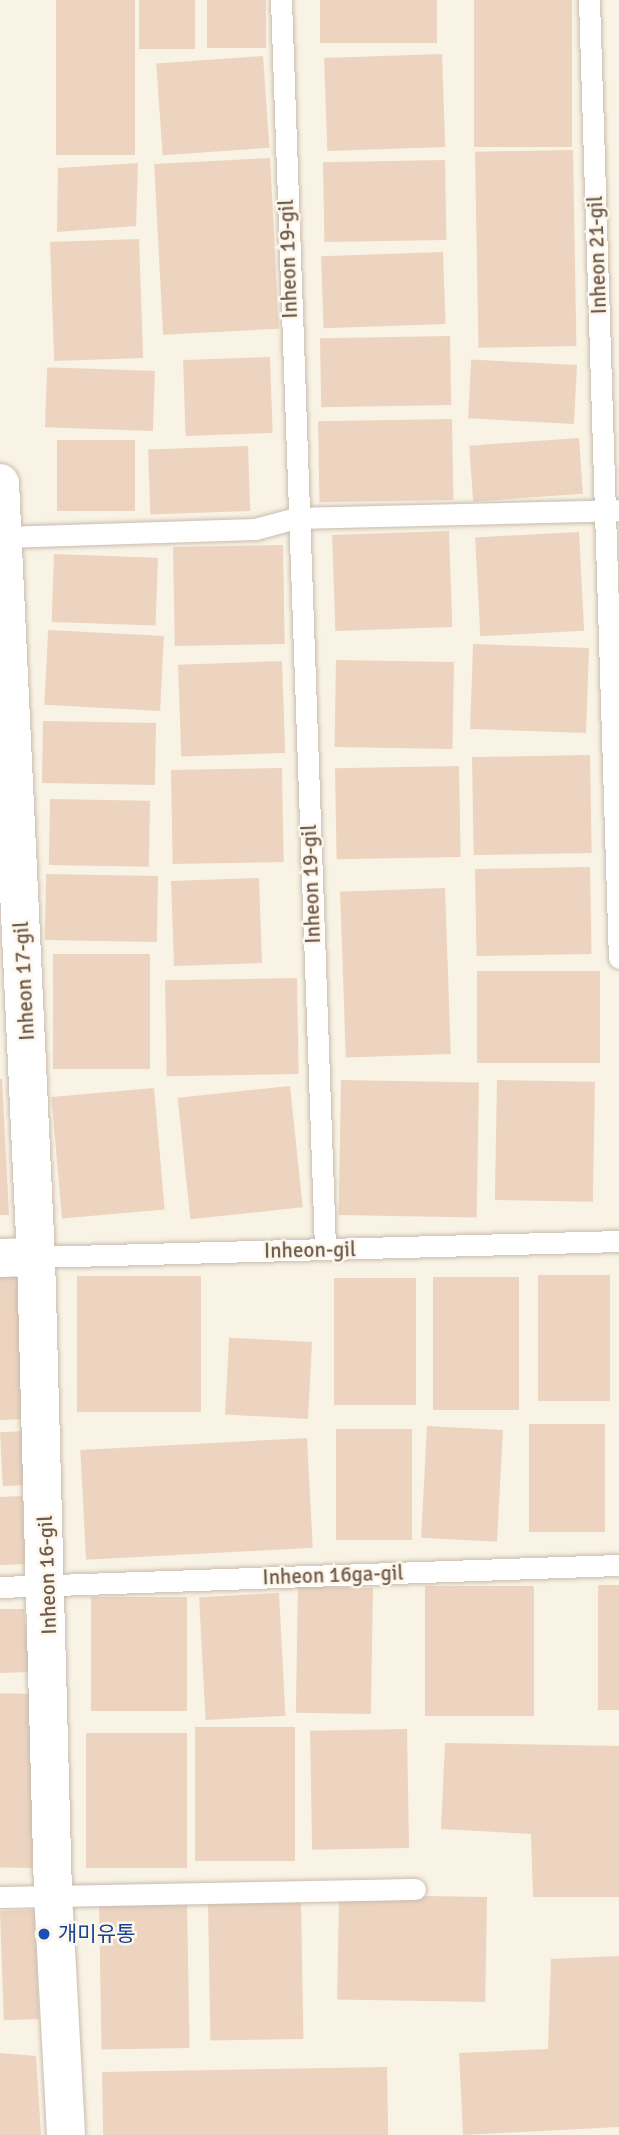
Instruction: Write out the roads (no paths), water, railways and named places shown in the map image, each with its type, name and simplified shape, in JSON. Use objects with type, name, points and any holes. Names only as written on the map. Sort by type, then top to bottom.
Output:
[{"type":"street","name":"Inheon 17-gil","points":[[0,483],[18,1257]]},
{"type":"street","name":"Inheon 16-gil","points":[[18,1257],[47,1585],[53,1894],[65,2135]]},
{"type":"lane","name":"Inheon 19-gil","points":[[281,0],[296,518],[325,1250]]},
{"type":"lane","name":"Inheon 21-gil","points":[[589,0],[612,510],[619,958]]},
{"type":"lane","points":[[3,537],[255,529],[296,518],[612,510]]},
{"type":"lane","name":"Inheon-gil","points":[[18,1257],[619,1241]]},
{"type":"lane","name":"Inheon 16ga-gil","points":[[0,1587],[619,1565]]},
{"type":"lane","points":[[0,1897],[415,1889]]},
{"type":"place","name":"개미유통","points":[[44,1934]]}]
